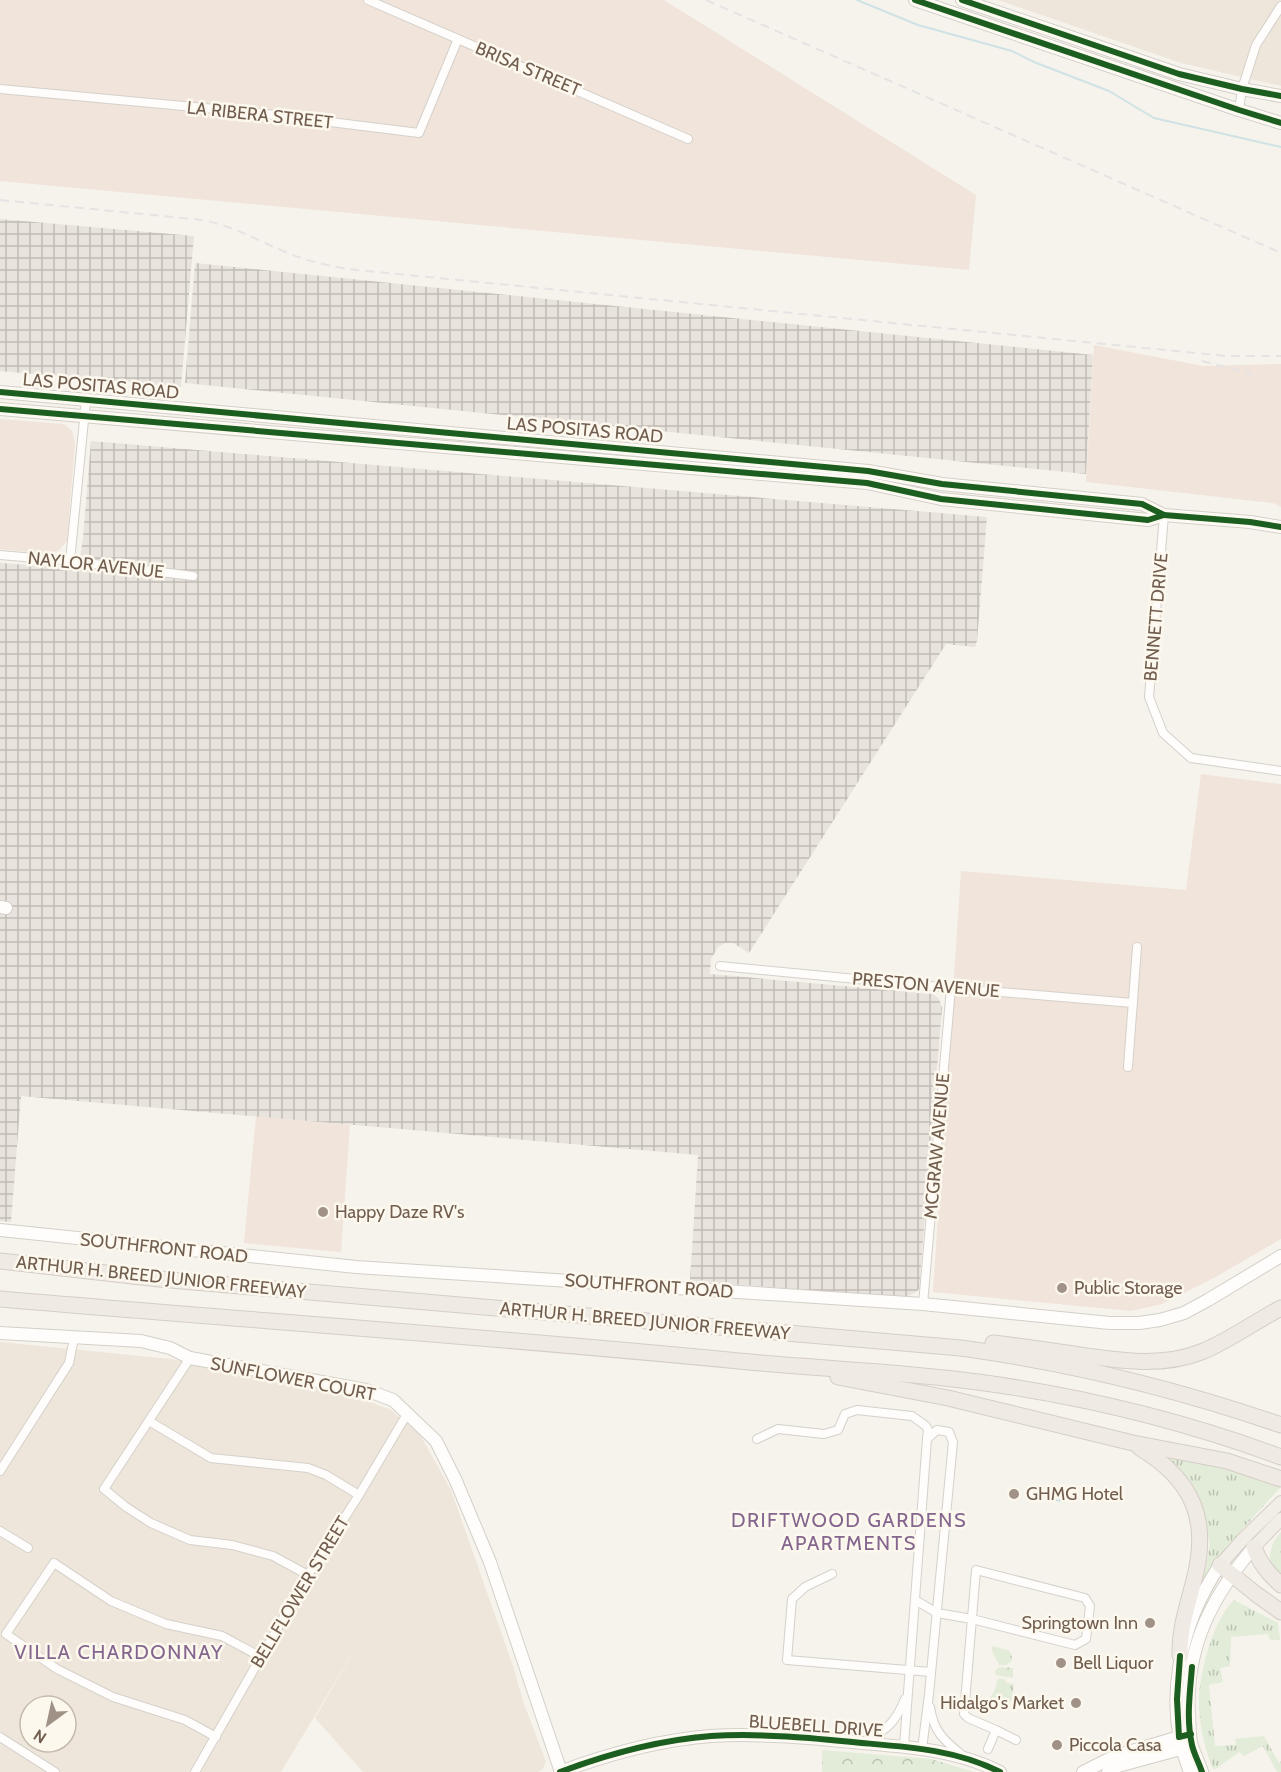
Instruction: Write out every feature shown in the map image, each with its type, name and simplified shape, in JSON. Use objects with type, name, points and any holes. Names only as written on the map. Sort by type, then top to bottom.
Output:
[{"type":"highway","name":"ARTHUR H. BREED JUNIOR FREEWAY","points":[[0,1261],[159,1279],[961,1348],[1057,1364],[1127,1379],[1201,1399],[1281,1425]]},
{"type":"highway","name":"ARTHUR H. BREED JUNIOR FREEWAY","points":[[2,1300],[561,1343],[978,1382],[1122,1409],[1183,1425],[1281,1457]]},
{"type":"highway","points":[[961,1348],[985,1342],[1098,1358],[1156,1361],[1175,1359],[1200,1353],[1281,1308]]},
{"type":"highway","points":[[758,1363],[948,1398],[1133,1443],[1227,1461],[1281,1479]]},
{"type":"highway","points":[[1133,1443],[1162,1462],[1182,1482],[1193,1501],[1198,1521],[1201,1541],[1198,1563],[1182,1622],[1180,1656]]},
{"type":"highway","points":[[1254,1547],[1266,1572],[1281,1585]]},
{"type":"highway","points":[[1226,1570],[1281,1612]]},
{"type":"main road","points":[[1226,1570],[1244,1538],[1281,1502]]},
{"type":"main road","points":[[1254,1547],[1281,1519]]},
{"type":"street","name":"BRISA STREET","points":[[368,0],[688,139]]},
{"type":"street","points":[[915,0],[1281,123]]},
{"type":"street","points":[[962,0],[1179,74],[1281,96]]},
{"type":"street","points":[[1239,110],[1242,89],[1256,45],[1281,6]]},
{"type":"street","name":"LA RIBERA STREET","points":[[0,88],[258,113],[419,133],[458,39]]},
{"type":"street","name":"LAS POSITAS ROAD","points":[[0,392],[868,471],[942,484],[1142,504],[1164,515],[1250,522],[1281,527]]},
{"type":"street","points":[[70,561],[87,400]]},
{"type":"street","name":"LAS POSITAS ROAD","points":[[0,409],[867,483],[941,499],[1148,520],[1164,515]]},
{"type":"street","name":"BENNETT DRIVE","points":[[1164,515],[1149,697],[1163,733],[1191,758],[1281,771]]},
{"type":"street","name":"NAYLOR AVENUE","points":[[0,555],[193,576]]},
{"type":"street","points":[[1128,1067],[1137,947]]},
{"type":"street","name":"PRESTON AVENUE","points":[[720,966],[1133,1003]]},
{"type":"street","name":"MCGRAW AVENUE","points":[[923,1304],[951,988]]},
{"type":"street","name":"SOUTHFRONT ROAD","points":[[0,1230],[356,1267],[923,1304],[1110,1323],[1139,1323],[1184,1313],[1281,1256]]},
{"type":"street","name":"SUNFLOWER COURT","points":[[0,1333],[141,1341],[170,1348],[190,1358],[366,1389],[393,1400],[436,1441],[460,1492],[490,1562],[560,1772]]},
{"type":"street","points":[[0,1471],[69,1363],[74,1338]]},
{"type":"street","points":[[190,1358],[104,1489],[151,1523],[190,1540],[232,1545],[273,1556],[308,1575]]},
{"type":"street","points":[[757,1439],[778,1429],[825,1434],[838,1430],[845,1413],[857,1410],[912,1416],[928,1430],[904,1746]]},
{"type":"street","name":"BELLFLOWER STREET","points":[[195,1772],[308,1575],[407,1414]]},
{"type":"street","points":[[149,1420],[211,1458],[308,1468],[326,1475],[358,1495]]},
{"type":"street","points":[[922,1749],[953,1442],[949,1432],[937,1430],[927,1438]]},
{"type":"street","points":[[0,1531],[28,1548]]},
{"type":"street","points":[[1190,1772],[1177,1699],[1180,1656],[1194,1613],[1210,1580],[1254,1547]]},
{"type":"street","points":[[216,1737],[185,1720],[113,1696],[57,1669],[6,1634],[54,1563],[111,1601],[166,1624],[222,1636],[261,1657]]},
{"type":"street","points":[[915,1600],[937,1613],[972,1619],[1075,1645],[1086,1639],[1090,1606],[1085,1598],[976,1570],[972,1619],[964,1714],[1016,1740]]},
{"type":"street","points":[[1202,1772],[1186,1741],[1192,1667],[1205,1618],[1226,1570]]},
{"type":"street","points":[[832,1574],[805,1587],[792,1599],[787,1660],[931,1672]]},
{"type":"street","points":[[862,1743],[893,1723],[898,1717],[908,1690]]},
{"type":"street","points":[[929,1694],[937,1730],[943,1739],[966,1758]]},
{"type":"street","points":[[988,1749],[996,1730]]},
{"type":"street","name":"BLUEBELL DRIVE","points":[[560,1772],[649,1745],[712,1736],[774,1735],[904,1746],[966,1758],[1000,1772]]},
{"type":"street","points":[[0,1737],[55,1772]]},
{"type":"street","points":[[1083,1772],[1115,1756],[1171,1741],[1186,1741]]},
{"type":"street","points":[[1108,1772],[1118,1766],[1186,1741]]},
{"type":"shaded area","points":[[0,0],[664,0],[976,195],[969,270],[0,181]]},
{"type":"shaded area","points":[[998,0],[1281,0],[1281,86],[1181,63]]},
{"type":"shaded area","points":[[0,219],[194,236],[181,387],[0,371]]},
{"type":"shaded area","points":[[195,263],[1093,355],[1086,474],[185,383]]},
{"type":"shaded area","points":[[1094,345],[1203,366],[1281,364],[1281,507],[1273,503],[1086,482]]},
{"type":"shaded area","points":[[0,419],[64,424],[72,431],[75,443],[67,541],[58,551],[47,554],[0,549]]},
{"type":"shaded area","points":[[91,441],[987,517],[975,647],[946,644],[749,953],[733,943],[725,943],[718,947],[711,959],[710,974],[933,994],[939,999],[942,1008],[919,1289],[916,1292],[903,1297],[690,1281],[698,1155],[21,1096],[11,1222],[0,1221],[0,563],[70,568],[79,564]]},
{"type":"shaded area","points":[[1201,774],[1281,784],[1281,1239],[1212,1279],[1162,1304],[1131,1311],[933,1292],[961,871],[1186,890]]},
{"type":"shaded area","points":[[256,1116],[350,1125],[341,1252],[244,1243]]},
{"type":"shaded area","points":[[0,1342],[171,1359],[352,1395],[391,1410],[419,1433],[451,1490],[546,1762],[543,1769],[538,1772],[363,1772],[315,1718],[358,1644],[281,1772],[0,1772]]},
{"type":"shaded area","points":[[1050,1489],[1068,1494],[1065,1503],[1047,1499]]},
{"type":"green space","points":[[1144,1448],[1218,1465],[1281,1484],[1281,1487],[1228,1545],[1196,1593],[1210,1544],[1200,1503],[1176,1466]]},
{"type":"green space","points":[[1281,1532],[1281,1575],[1269,1564],[1272,1546]]},
{"type":"green space","points":[[1234,1600],[1278,1623],[1280,1640],[1270,1640],[1268,1634],[1231,1637],[1230,1666],[1220,1668],[1223,1682],[1209,1685],[1215,1746],[1236,1745],[1235,1739],[1264,1736],[1279,1763],[1281,1761],[1281,1772],[1277,1772],[1263,1746],[1244,1756],[1239,1752],[1216,1769],[1213,1769],[1206,1748],[1199,1710],[1203,1667],[1219,1622]]},
{"type":"green space","points":[[992,1646],[1008,1650],[1012,1655],[1011,1662],[999,1665]]},
{"type":"green space","points":[[999,1667],[1013,1668],[1013,1678],[996,1675],[995,1671]]},
{"type":"green space","points":[[998,1679],[1005,1679],[1006,1683],[1014,1684],[1012,1700],[1008,1705],[995,1700],[991,1703],[988,1700],[994,1692]]},
{"type":"green space","points":[[822,1750],[931,1759],[974,1772],[822,1772]]},
{"type":"waterway","points":[[857,0],[918,25],[1012,51],[1109,91],[1154,118],[1281,147]]},
{"type":"railway","points":[[706,0],[1281,253]]},
{"type":"railway","points":[[0,200],[203,220],[234,229],[298,257],[347,269],[1226,356],[1281,356]]},
{"type":"railway","points":[[1202,361],[1252,374]]},
{"type":"cycle path","points":[[915,0],[1281,123]]},
{"type":"cycle path","points":[[962,0],[1179,74],[1281,96]]},
{"type":"cycle path","points":[[0,392],[868,471],[942,484],[1142,504],[1164,515],[1250,522],[1281,527]]},
{"type":"cycle path","points":[[0,409],[867,483],[941,499],[1148,520],[1164,515]]},
{"type":"cycle path","points":[[1180,1656],[1177,1699],[1179,1737],[1191,1734]]},
{"type":"cycle path","points":[[1192,1667],[1189,1725],[1193,1748],[1202,1772]]},
{"type":"cycle path","points":[[560,1772],[653,1744],[711,1736],[749,1735],[915,1748],[950,1754],[1000,1772]]},
{"type":"place","name":"Happy Daze RV's","points":[[323,1212]]},
{"type":"place","name":"Public Storage","points":[[1062,1288]]},
{"type":"place","name":"GHMG Hotel","points":[[1014,1494]]},
{"type":"place","name":"Springtown Inn","points":[[1150,1623]]},
{"type":"place","name":"Bell Liquor","points":[[1061,1663]]},
{"type":"place","name":"Hidalgo's Market","points":[[1076,1703]]},
{"type":"place","name":"Piccola Casa","points":[[1057,1745]]},
{"type":"district","name":"DRIFTWOOD GARDENS APARTMENTS","points":[[849,1532]]},
{"type":"district","name":"VILLA CHARDONNAY","points":[[119,1652]]}]
